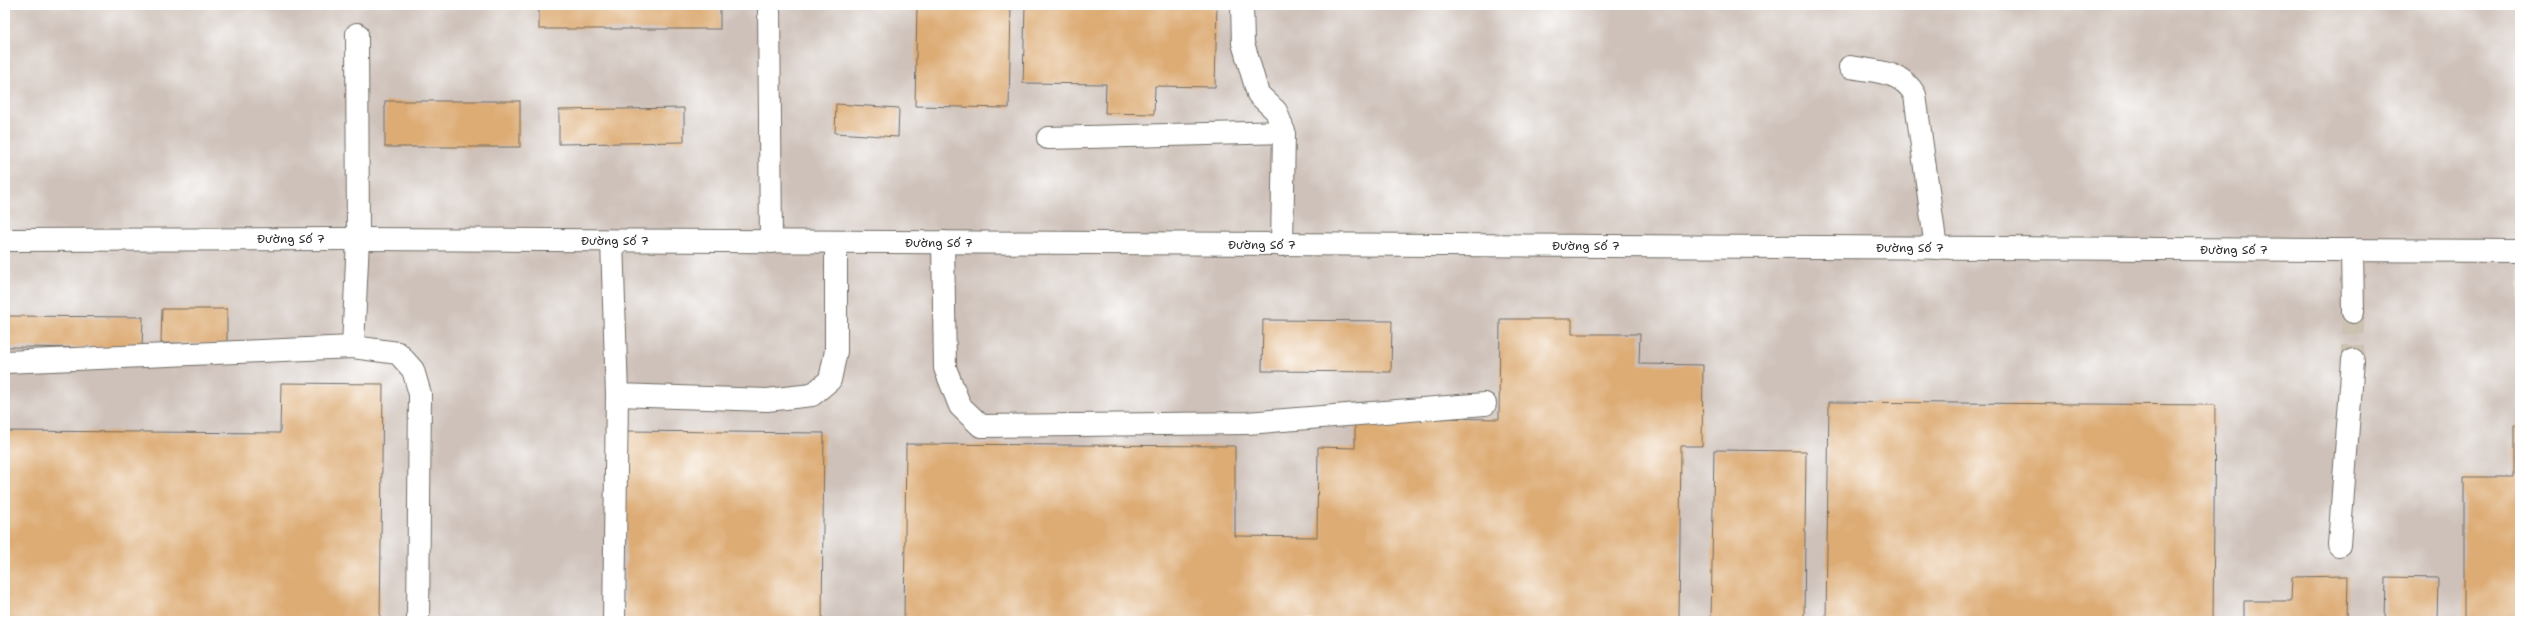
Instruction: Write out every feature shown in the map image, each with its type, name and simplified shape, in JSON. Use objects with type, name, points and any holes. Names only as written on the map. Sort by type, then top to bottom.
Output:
[{"type":"street","points":[[769,5],[771,242]]},
{"type":"street","points":[[1242,5],[1243,43],[1258,94],[1276,111],[1284,132],[1282,245]]},
{"type":"street","points":[[353,347],[358,238],[357,34]]},
{"type":"street","points":[[1850,67],[1894,75],[1908,83],[1914,95],[1936,248]]},
{"type":"street","points":[[1048,138],[1284,132]]},
{"type":"street","name":"Đường Số 7","points":[[5,240],[358,238],[771,242],[2520,251]]},
{"type":"street","points":[[612,241],[617,395],[614,621]]},
{"type":"street","points":[[617,395],[766,400],[812,395],[830,380],[836,351],[836,242]]},
{"type":"street","points":[[943,242],[945,368],[960,406],[981,426],[1247,423],[1485,404]]},
{"type":"street","points":[[2352,250],[2353,312]]},
{"type":"street","points":[[5,362],[353,347],[398,353],[412,370],[420,394],[418,621]]},
{"type":"street","points":[[2339,545],[2353,360]]},
{"type":"shaded area","points":[[5,5],[2520,5],[2520,621],[5,621]]},
{"type":"building","points":[[539,5],[720,5],[720,29],[539,29]]},
{"type":"building","points":[[917,5],[1011,5],[1009,108],[915,106]]},
{"type":"building","points":[[1025,5],[1217,5],[1215,87],[1155,86],[1154,114],[1105,113],[1106,84],[1023,83]]},
{"type":"building","points":[[385,101],[520,101],[520,147],[385,147]]},
{"type":"building","points":[[836,104],[899,108],[898,137],[835,133]]},
{"type":"building","points":[[684,108],[684,142],[559,144],[559,110]]},
{"type":"building","points":[[162,309],[227,309],[227,344],[161,343]]},
{"type":"building","points":[[5,316],[143,317],[142,348],[5,347]]},
{"type":"building","points":[[1500,319],[1572,319],[1572,334],[1640,334],[1639,364],[1703,365],[1702,446],[1681,446],[1679,621],[904,621],[906,444],[1235,446],[1235,536],[1317,537],[1318,447],[1355,448],[1355,417],[1499,419]]},
{"type":"building","points":[[1263,320],[1392,321],[1391,372],[1262,371]]},
{"type":"building","points":[[281,383],[383,384],[380,621],[5,621],[5,431],[280,433]]},
{"type":"building","points":[[1829,402],[2215,405],[2213,621],[1826,621]]},
{"type":"building","points":[[2514,425],[2520,425],[2520,621],[2464,621],[2464,477],[2514,477]]},
{"type":"building","points":[[627,431],[824,433],[822,621],[625,621]]},
{"type":"building","points":[[1714,450],[1806,451],[1804,621],[1711,621]]},
{"type":"building","points":[[2348,576],[2347,621],[2244,621],[2244,601],[2291,601],[2292,577]]},
{"type":"building","points":[[2386,577],[2438,578],[2437,621],[2385,621]]},
{"type":"tunnel","points":[[2353,312],[2353,360]]}]
